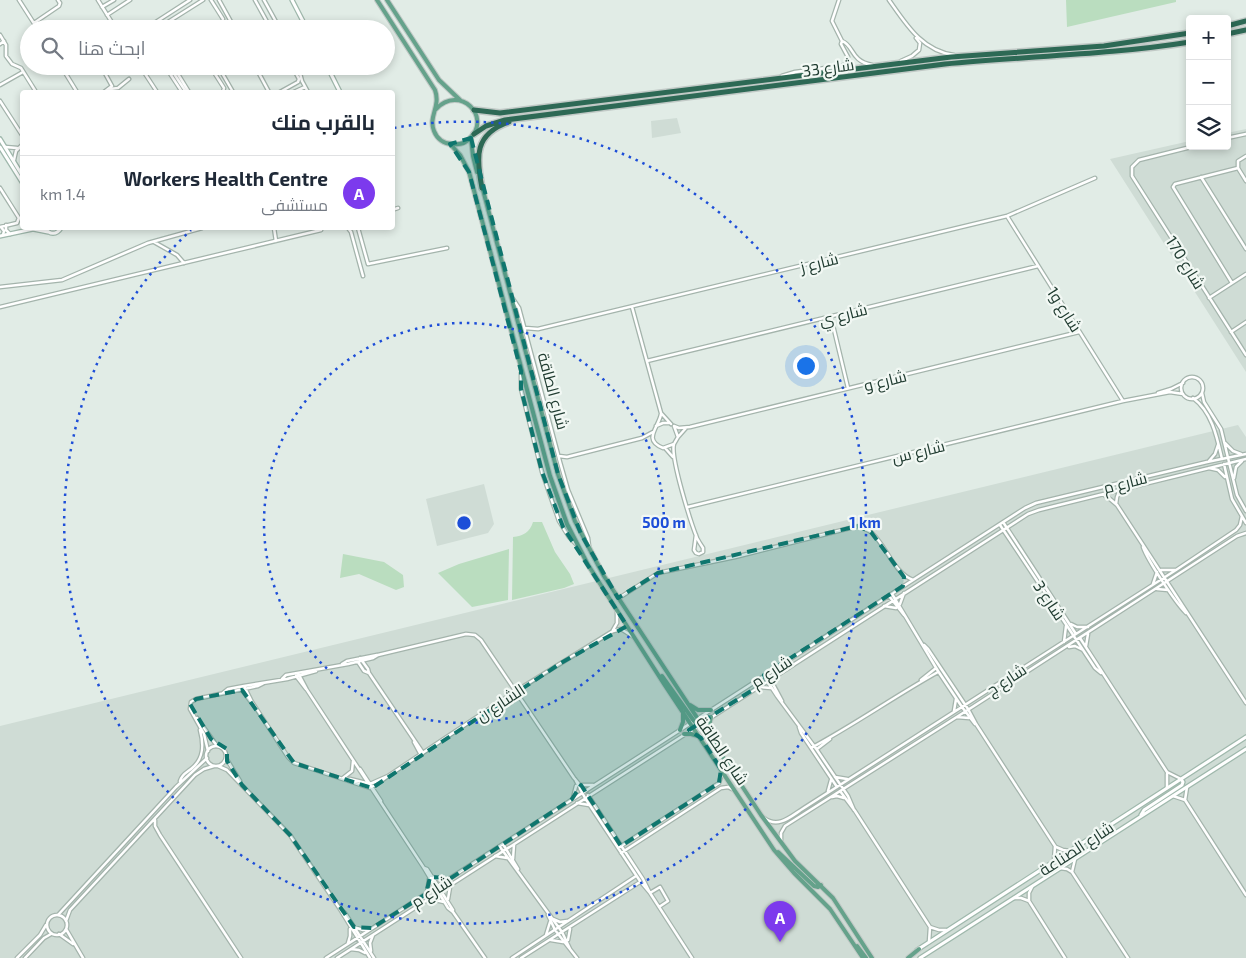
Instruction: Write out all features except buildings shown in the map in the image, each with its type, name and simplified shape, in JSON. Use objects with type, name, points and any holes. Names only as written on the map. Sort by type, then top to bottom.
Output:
[{"type":"highway","points":[[1231,25],[1246,21]]},
{"type":"highway","points":[[1231,33],[1246,30]]},
{"type":"highway","name":"شارع 33","points":[[474,110],[500,113],[887,64],[974,55],[1104,46],[1186,34]]},
{"type":"highway","name":"شارع 33","points":[[472,136],[495,122],[524,118],[945,64],[1103,53],[1186,43]]},
{"type":"highway","points":[[482,188],[478,158],[484,138],[500,125],[524,118]]},
{"type":"main road","points":[[377,0],[390,20]]},
{"type":"main road","points":[[387,0],[439,80],[460,100],[474,110],[477,125],[472,136],[463,143],[450,144],[440,139],[434,130],[432,119],[438,99],[435,90],[395,28]]},
{"type":"main road","points":[[436,109],[450,100],[460,100]]},
{"type":"main road","name":"شارع الطاقة","points":[[472,136],[473,156],[558,474],[575,521],[618,598],[688,703],[701,738],[774,850],[830,909],[852,941],[869,957]]},
{"type":"main road","name":"شارع الطاقة","points":[[450,144],[460,155],[469,172],[550,476],[557,500],[577,545],[682,710],[709,735],[782,844],[795,861],[821,885],[843,912],[869,957]]},
{"type":"main road","points":[[656,669],[727,763]]},
{"type":"main road","points":[[688,703],[698,710],[711,710]]},
{"type":"main road","points":[[680,730],[683,722],[682,710]]},
{"type":"main road","points":[[709,735],[708,726],[711,716]]},
{"type":"main road","points":[[684,734],[694,734],[701,738]]},
{"type":"main road","points":[[774,850],[814,886],[818,887],[821,885]]},
{"type":"main road","points":[[906,958],[919,949]]},
{"type":"street","points":[[19,0],[32,20]]},
{"type":"street","points":[[38,20],[59,6],[58,0]]},
{"type":"street","points":[[98,0],[110,20]]},
{"type":"street","points":[[102,7],[114,0]]},
{"type":"street","points":[[107,15],[130,0]]},
{"type":"street","points":[[159,20],[190,0]]},
{"type":"street","points":[[171,20],[203,0]]},
{"type":"street","points":[[211,0],[223,20]]},
{"type":"street","points":[[219,0],[230,20]]},
{"type":"street","points":[[255,0],[266,20]]},
{"type":"street","points":[[264,0],[275,20]]},
{"type":"street","points":[[292,0],[302,20]]},
{"type":"street","points":[[780,78],[795,72],[844,66],[848,57],[832,21],[839,0]]},
{"type":"street","points":[[887,64],[905,60],[918,52],[920,43],[889,0]]},
{"type":"street","points":[[911,31],[926,45],[935,50],[949,54],[974,55]]},
{"type":"street","points":[[0,35],[7,47],[6,56],[12,64],[20,68]]},
{"type":"street","points":[[842,41],[846,43],[860,62],[876,66]]},
{"type":"street","points":[[0,44],[4,42]]},
{"type":"street","points":[[0,85],[20,74]]},
{"type":"street","points":[[25,75],[35,90]]},
{"type":"street","points":[[67,75],[76,90]]},
{"type":"street","points":[[106,75],[112,84],[110,89],[116,89],[129,78]]},
{"type":"street","points":[[146,75],[156,90]]},
{"type":"street","points":[[172,75],[184,90]]},
{"type":"street","points":[[175,75],[184,90]]},
{"type":"street","points":[[216,75],[224,90]]},
{"type":"street","points":[[223,75],[232,90]]},
{"type":"street","points":[[260,75],[268,90]]},
{"type":"street","points":[[284,90],[298,83],[296,75]]},
{"type":"street","points":[[299,75],[307,90]]},
{"type":"street","points":[[332,75],[339,90]]},
{"type":"street","points":[[298,90],[305,87]]},
{"type":"street","points":[[0,101],[20,132]]},
{"type":"street","points":[[1231,137],[1246,134]]},
{"type":"street","points":[[0,139],[20,172]]},
{"type":"street","points":[[5,147],[18,148],[14,161]]},
{"type":"street","points":[[0,148],[20,179]]},
{"type":"street","name":"شارع 170","points":[[1186,148],[1139,160],[1132,167],[1132,176],[1246,355]]},
{"type":"street","points":[[1246,156],[1238,161],[1238,168],[1246,181]]},
{"type":"street","points":[[1232,283],[1173,186],[1238,168]]},
{"type":"street","points":[[1201,177],[1246,249]]},
{"type":"street","name":"شارع ز","points":[[525,328],[530,330],[538,329],[1007,216],[1095,178]]},
{"type":"street","points":[[0,188],[19,218],[19,221],[0,227],[3,230],[1,236]]},
{"type":"street","name":"شارع و1","points":[[1007,216],[1123,401]]},
{"type":"street","points":[[6,226],[6,230],[10,234]]},
{"type":"street","points":[[1,236],[26,230]]},
{"type":"street","points":[[40,230],[56,233],[59,230]]},
{"type":"street","points":[[0,286],[62,280],[152,242],[195,230]]},
{"type":"street","points":[[274,230],[276,242]]},
{"type":"street","points":[[0,307],[321,230]]},
{"type":"street","points":[[350,230],[363,276]]},
{"type":"street","points":[[359,230],[368,264],[447,248]]},
{"type":"street","points":[[152,242],[178,256],[184,263]]},
{"type":"street","name":"شارع ي","points":[[647,361],[1038,266]]},
{"type":"street","points":[[1209,298],[1246,274]]},
{"type":"street","name":"شارع الطاقة","points":[[511,296],[519,308],[568,490],[588,538],[590,550]]},
{"type":"street","points":[[632,307],[661,413],[660,420],[653,432],[654,441]]},
{"type":"street","points":[[831,317],[848,388]]},
{"type":"street","points":[[1231,332],[1246,322]]},
{"type":"street","name":"شارع ز","points":[[526,337],[538,329]]},
{"type":"street","name":"شارع و","points":[[672,425],[680,428],[690,427],[1079,332]]},
{"type":"street","points":[[1202,393],[1198,397],[1188,397],[1183,394],[1183,382],[1189,377],[1197,378],[1203,384],[1204,402],[1220,428],[1239,500],[1246,511]]},
{"type":"street","name":"شارع س","points":[[1147,396],[1171,389],[1183,382]]},
{"type":"street","name":"شارع س","points":[[688,507],[1123,401],[1173,392],[1183,394]]},
{"type":"street","points":[[1193,398],[1202,407],[1211,422],[1232,499],[1246,523]]},
{"type":"street","points":[[661,413],[676,429],[678,437],[674,444],[674,459],[696,535],[704,548],[703,552],[699,554],[694,550],[696,535]]},
{"type":"street","points":[[656,426],[663,423],[672,425]]},
{"type":"street","name":"شارع و","points":[[678,437],[683,430],[690,427]]},
{"type":"street","points":[[560,462],[562,458],[567,456],[642,438],[653,432]]},
{"type":"street","points":[[642,438],[654,441],[670,452],[674,459]]},
{"type":"street","points":[[1224,442],[1233,451],[1245,454]]},
{"type":"street","points":[[1207,462],[1215,454],[1218,443]]},
{"type":"street","points":[[663,448],[674,444]]},
{"type":"street","name":"شارع م","points":[[336,958],[684,734],[711,710],[767,673],[1031,505],[1245,454]]},
{"type":"street","points":[[558,455],[567,456]]},
{"type":"street","points":[[1234,482],[1236,467],[1246,459]]},
{"type":"street","name":"شارع م","points":[[326,958],[680,730],[711,716],[771,679],[904,592],[1033,512],[1246,459]]},
{"type":"street","points":[[1205,469],[1218,470],[1227,482]]},
{"type":"street","points":[[1117,505],[1116,497],[1120,490]]},
{"type":"street","points":[[1088,491],[1089,497]]},
{"type":"street","points":[[1102,494],[1110,498],[1117,505],[1142,545],[1145,554],[1159,571],[1246,703]]},
{"type":"street","name":"شارع ج","points":[[761,815],[768,821],[782,822],[1176,570],[1236,530],[1240,525],[1242,516]]},
{"type":"street","name":"شارع 3","points":[[1003,522],[1010,539],[1068,624]]},
{"type":"street","name":"شارع 3","points":[[999,524],[1013,536],[1084,649],[1166,772],[1181,780]]},
{"type":"street","points":[[1013,525],[1013,536]]},
{"type":"street","points":[[618,598],[658,573],[735,557],[858,526],[872,532],[904,577],[912,580]]},
{"type":"street","name":"شارع ج","points":[[782,844],[780,836],[782,829],[807,812],[1237,536],[1246,533]]},
{"type":"street","points":[[996,535],[1010,539]]},
{"type":"street","points":[[1159,571],[1176,570]]},
{"type":"street","points":[[1152,585],[1159,571]]},
{"type":"street","points":[[903,586],[904,577]]},
{"type":"street","points":[[1171,589],[1175,577]]},
{"type":"street","points":[[1155,590],[1171,589]]},
{"type":"street","points":[[899,607],[904,592]]},
{"type":"street","points":[[892,593],[940,671],[965,705],[967,711],[1055,846],[1063,850],[1071,850]]},
{"type":"street","points":[[888,596],[899,607]]},
{"type":"street","points":[[883,606],[899,607]]},
{"type":"street","points":[[612,631],[617,624],[617,610]]},
{"type":"street","points":[[856,616],[860,622]]},
{"type":"street","points":[[1064,642],[1068,624],[1077,627],[1088,627]]},
{"type":"street","points":[[612,631],[625,630],[635,638]]},
{"type":"street","name":"الشارع ن","points":[[371,786],[612,631]]},
{"type":"street","points":[[1065,648],[1074,646],[1084,649],[1090,632]]},
{"type":"street","points":[[58,915],[180,783],[206,758],[208,751],[205,738],[192,712],[191,702],[222,693],[228,689],[258,686],[286,676],[314,673],[347,661],[466,634],[475,635],[481,640],[622,846],[638,875]]},
{"type":"street","points":[[798,653],[802,659]]},
{"type":"street","points":[[362,659],[369,673],[422,754]]},
{"type":"street","points":[[357,660],[364,671],[369,673]]},
{"type":"street","points":[[811,748],[831,738],[920,681],[938,667]]},
{"type":"street","points":[[920,681],[940,671]]},
{"type":"street","points":[[767,673],[782,702],[815,746],[833,778]]},
{"type":"street","points":[[774,688],[779,674]]},
{"type":"street","points":[[297,675],[484,958]]},
{"type":"street","points":[[764,675],[774,688]]},
{"type":"street","points":[[245,687],[252,702],[288,757],[294,763],[371,786]]},
{"type":"street","points":[[758,687],[774,688]]},
{"type":"street","points":[[241,689],[247,699],[252,702]]},
{"type":"street","points":[[958,697],[972,700]]},
{"type":"street","points":[[958,697],[962,707],[967,711]]},
{"type":"street","points":[[954,712],[958,697]]},
{"type":"street","points":[[971,717],[974,706]]},
{"type":"street","points":[[192,712],[218,747],[225,752],[226,758],[242,785]]},
{"type":"street","points":[[956,717],[971,717]]},
{"type":"street","points":[[180,783],[182,775],[196,764],[201,756],[203,743],[200,726]]},
{"type":"street","points":[[799,727],[811,748],[841,790],[848,796],[855,811]]},
{"type":"street","name":"شارع الصناعة","points":[[919,949],[1246,737]]},
{"type":"street","points":[[814,752],[831,738]]},
{"type":"street","points":[[810,740],[822,742]]},
{"type":"street","points":[[907,742],[910,747]]},
{"type":"street","points":[[822,746],[822,757]]},
{"type":"street","points":[[208,751],[212,747],[218,747]]},
{"type":"street","name":"شارع الصناعة","points":[[920,958],[1246,748]]},
{"type":"street","points":[[206,758],[214,766]]},
{"type":"street","points":[[218,766],[224,763],[226,758]]},
{"type":"street","points":[[342,778],[352,772],[353,760]]},
{"type":"street","points":[[875,762],[878,767]]},
{"type":"street","points":[[83,958],[66,929],[66,921],[70,910],[197,774],[214,766],[227,770],[290,835],[340,909],[370,958]]},
{"type":"street","points":[[618,848],[719,783],[722,769]]},
{"type":"street","points":[[1166,772],[1168,781],[1166,790]]},
{"type":"street","points":[[574,778],[576,785],[621,853],[642,880],[692,958]]},
{"type":"street","points":[[833,778],[849,778]]},
{"type":"street","points":[[827,792],[833,778]]},
{"type":"street","points":[[1139,818],[1144,810],[1182,785],[1183,782],[1181,780]]},
{"type":"street","points":[[848,796],[850,784]]},
{"type":"street","points":[[572,799],[576,785]]},
{"type":"street","points":[[581,785],[594,785]]},
{"type":"street","points":[[621,853],[721,788],[728,787],[736,791]]},
{"type":"street","points":[[1185,800],[1187,787]]},
{"type":"street","points":[[841,790],[844,798],[855,811],[930,927],[929,942]]},
{"type":"street","points":[[592,802],[595,791]]},
{"type":"street","points":[[828,798],[838,796],[844,798]]},
{"type":"street","points":[[1172,796],[1185,800],[1246,895]]},
{"type":"street","points":[[576,803],[590,806]]},
{"type":"street","points":[[804,808],[807,812]]},
{"type":"street","points":[[671,813],[674,819]]},
{"type":"street","points":[[155,819],[155,826],[160,835],[241,958]]},
{"type":"street","points":[[542,819],[546,824]]},
{"type":"street","points":[[145,829],[153,828],[160,835]]},
{"type":"street","points":[[514,861],[515,843]]},
{"type":"street","points":[[504,844],[510,860],[576,958]]},
{"type":"street","points":[[500,846],[514,861],[518,870]]},
{"type":"street","points":[[1054,862],[1055,846]]},
{"type":"street","points":[[494,856],[501,856],[510,860]]},
{"type":"street","points":[[1072,872],[1075,858]]},
{"type":"street","points":[[1060,868],[1072,872],[1128,958]]},
{"type":"street","points":[[512,958],[638,875]]},
{"type":"street","points":[[430,877],[441,880],[451,878]]},
{"type":"street","points":[[426,894],[429,888],[430,877]]},
{"type":"street","points":[[521,958],[642,880]]},
{"type":"street","points":[[447,903],[447,893],[451,885]]},
{"type":"street","points":[[650,893],[660,886],[668,901],[659,907]]},
{"type":"street","points":[[1029,902],[1029,893],[1033,886]]},
{"type":"street","points":[[1012,898],[1021,898],[1029,902],[1065,958]]},
{"type":"street","points":[[429,899],[447,903]]},
{"type":"street","points":[[340,909],[345,913],[358,937]]},
{"type":"street","points":[[17,958],[42,933],[50,917],[58,915],[64,917],[66,921]]},
{"type":"street","points":[[551,921],[568,921]]},
{"type":"street","points":[[546,935],[551,921]]},
{"type":"street","points":[[46,924],[52,934]]},
{"type":"street","points":[[566,942],[572,926]]},
{"type":"street","points":[[347,945],[350,927]]},
{"type":"street","points":[[354,927],[363,930],[372,928]]},
{"type":"street","points":[[930,927],[948,930]]},
{"type":"street","points":[[25,958],[44,938],[52,934],[59,934],[66,929]]},
{"type":"street","points":[[372,954],[370,943],[375,933]]},
{"type":"street","points":[[59,934],[76,947]]},
{"type":"street","points":[[547,941],[554,939],[566,942]]},
{"type":"street","points":[[361,942],[374,958]]},
{"type":"street","points":[[350,949],[359,950],[367,954]]},
{"type":"highlighted area","points":[[471,138],[558,474],[581,534],[618,598],[658,573],[858,526],[871,532],[904,577],[903,586],[764,675],[767,681],[689,730],[701,738],[721,769],[719,783],[621,846],[581,785],[572,799],[451,878],[430,877],[426,894],[372,928],[354,927],[290,835],[242,785],[227,761],[227,749],[211,739],[190,704],[196,699],[242,690],[294,763],[372,788],[561,663],[627,626],[563,527],[542,472],[521,389],[521,371],[469,172],[450,144]]},
{"type":"shaded area","points":[[677,118],[681,133],[652,138],[651,121]]},
{"type":"shaded area","points":[[1246,129],[1246,372],[1110,159],[1186,142],[1186,150],[1231,150],[1231,132]]},
{"type":"shaded area","points":[[1238,425],[1246,437],[1246,958],[0,958],[0,726]]},
{"type":"shaded area","points":[[484,484],[494,524],[488,533],[437,546],[426,499]]},
{"type":"green space","points":[[1066,0],[1176,0],[1176,2],[1067,27]]},
{"type":"green space","points":[[533,522],[542,522],[555,552],[570,574],[574,584],[512,600],[513,537],[526,533]]},
{"type":"green space","points":[[509,549],[508,600],[472,607],[438,573],[459,564]]},
{"type":"green space","points":[[343,554],[384,562],[403,575],[404,587],[396,590],[359,574],[340,578]]},
{"type":"place","name":"Workers Health Centre","points":[[780,942]]}]
